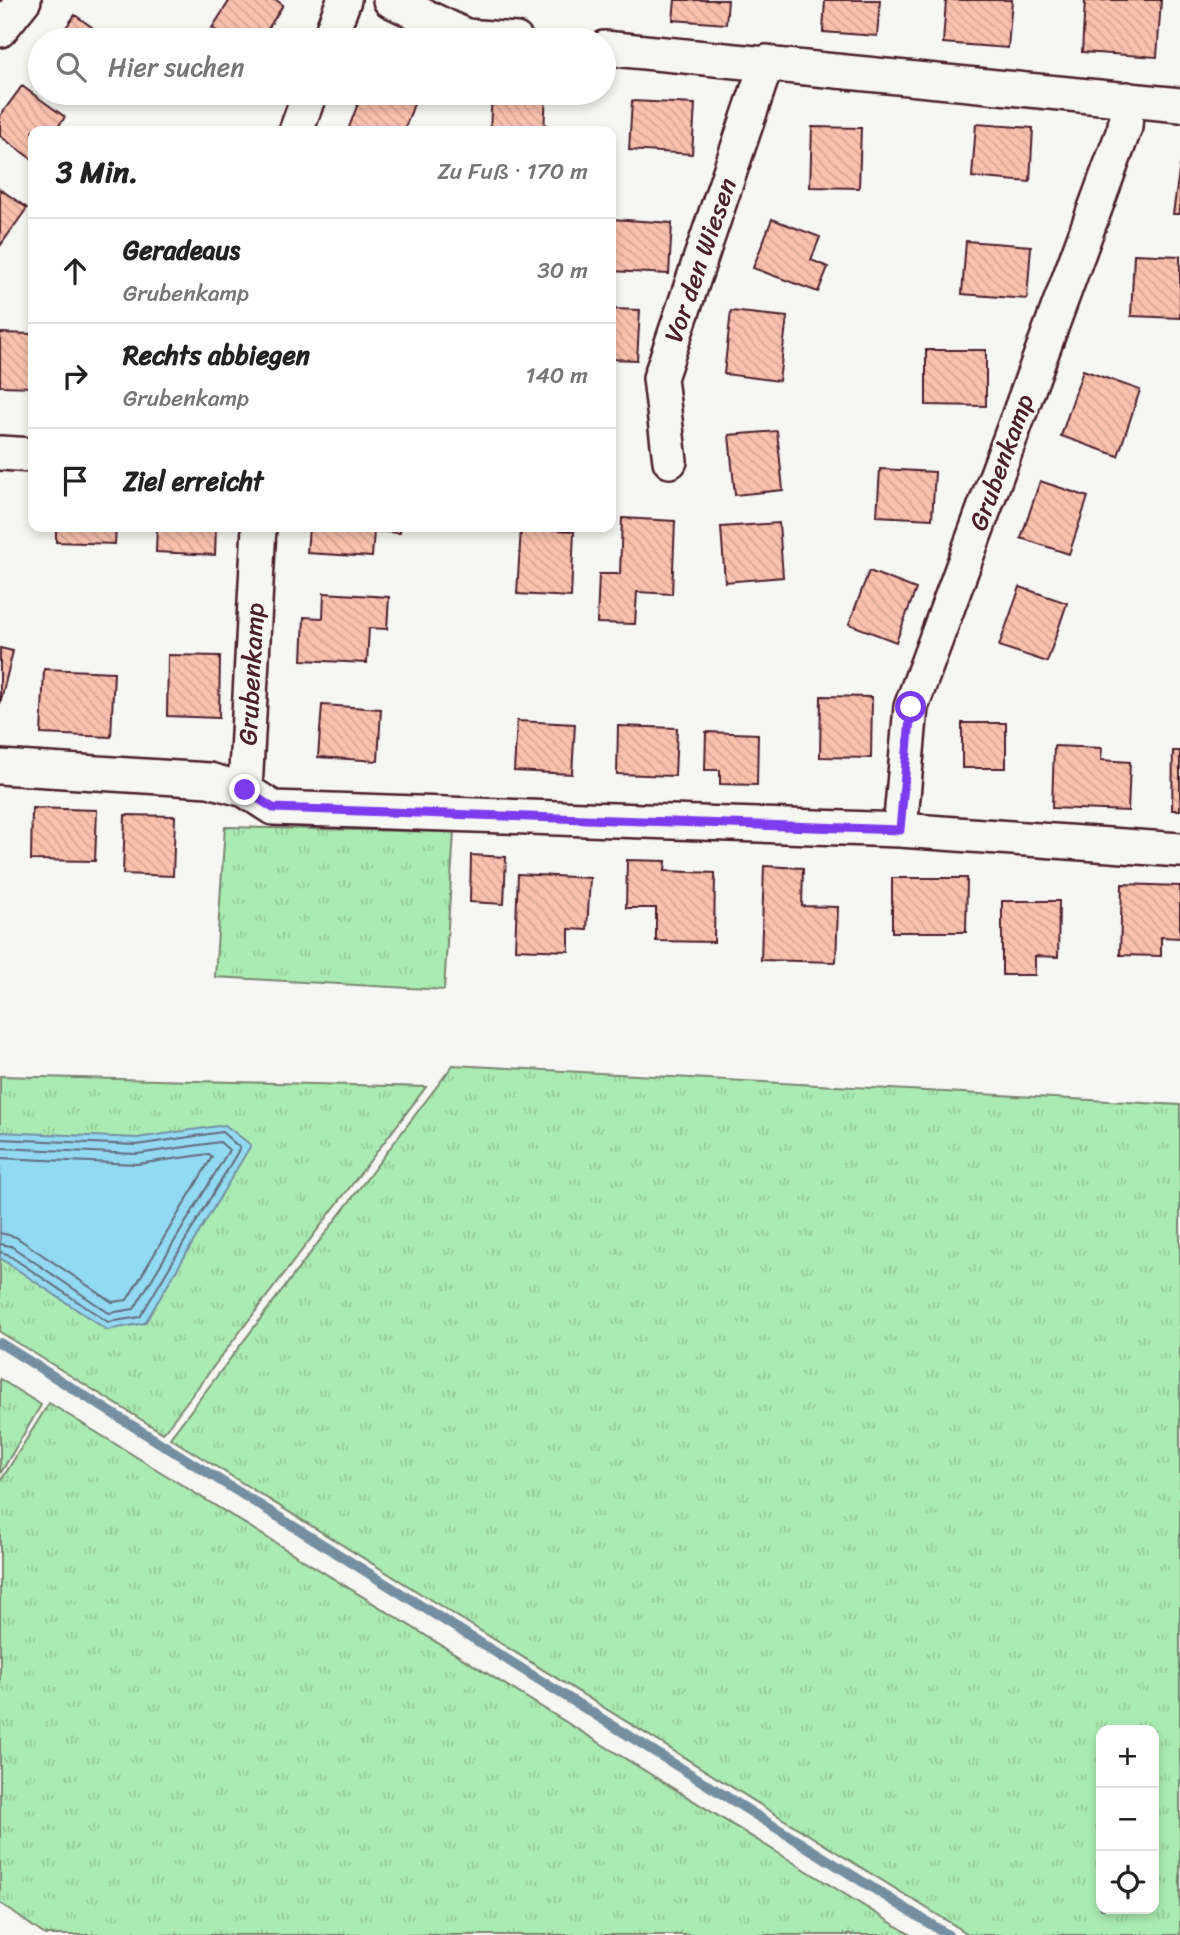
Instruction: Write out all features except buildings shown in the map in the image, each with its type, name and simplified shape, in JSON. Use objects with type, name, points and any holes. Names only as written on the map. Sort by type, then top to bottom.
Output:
[{"type":"street","points":[[0,30],[24,0]]},
{"type":"street","points":[[334,28],[344,0]]},
{"type":"street","points":[[390,0],[449,28]]},
{"type":"street","points":[[616,49],[1180,105]]},
{"type":"street","name":"Vor den Wiesen","points":[[670,461],[660,377],[767,62]]},
{"type":"street","name":"Grubenkamp","points":[[900,830],[911,707],[1125,127],[1128,99]]},
{"type":"street","points":[[298,126],[306,105]]},
{"type":"street","points":[[0,453],[28,455]]},
{"type":"street","name":"Grubenkamp","points":[[245,790],[259,532]]},
{"type":"street","points":[[0,767],[209,780],[245,790],[273,808],[900,830],[1180,850]]},
{"type":"green space","points":[[225,827],[454,832],[444,990],[215,977]]},
{"type":"green space","points":[[453,1065],[1180,1105],[1180,1935],[970,1935],[170,1438]]},
{"type":"green space","points":[[0,1076],[426,1087],[163,1433],[0,1332]]},
{"type":"green space","points":[[0,1379],[41,1405],[0,1474]]},
{"type":"green space","points":[[49,1403],[911,1935],[45,1935],[0,1903],[0,1482]]},
{"type":"water","points":[[225,1125],[251,1145],[145,1323],[107,1330],[0,1258],[0,1132],[137,1138]]},
{"type":"waterway","points":[[0,1343],[948,1935]]},
{"type":"route","points":[[245,790],[273,808],[900,830],[911,707]]}]
